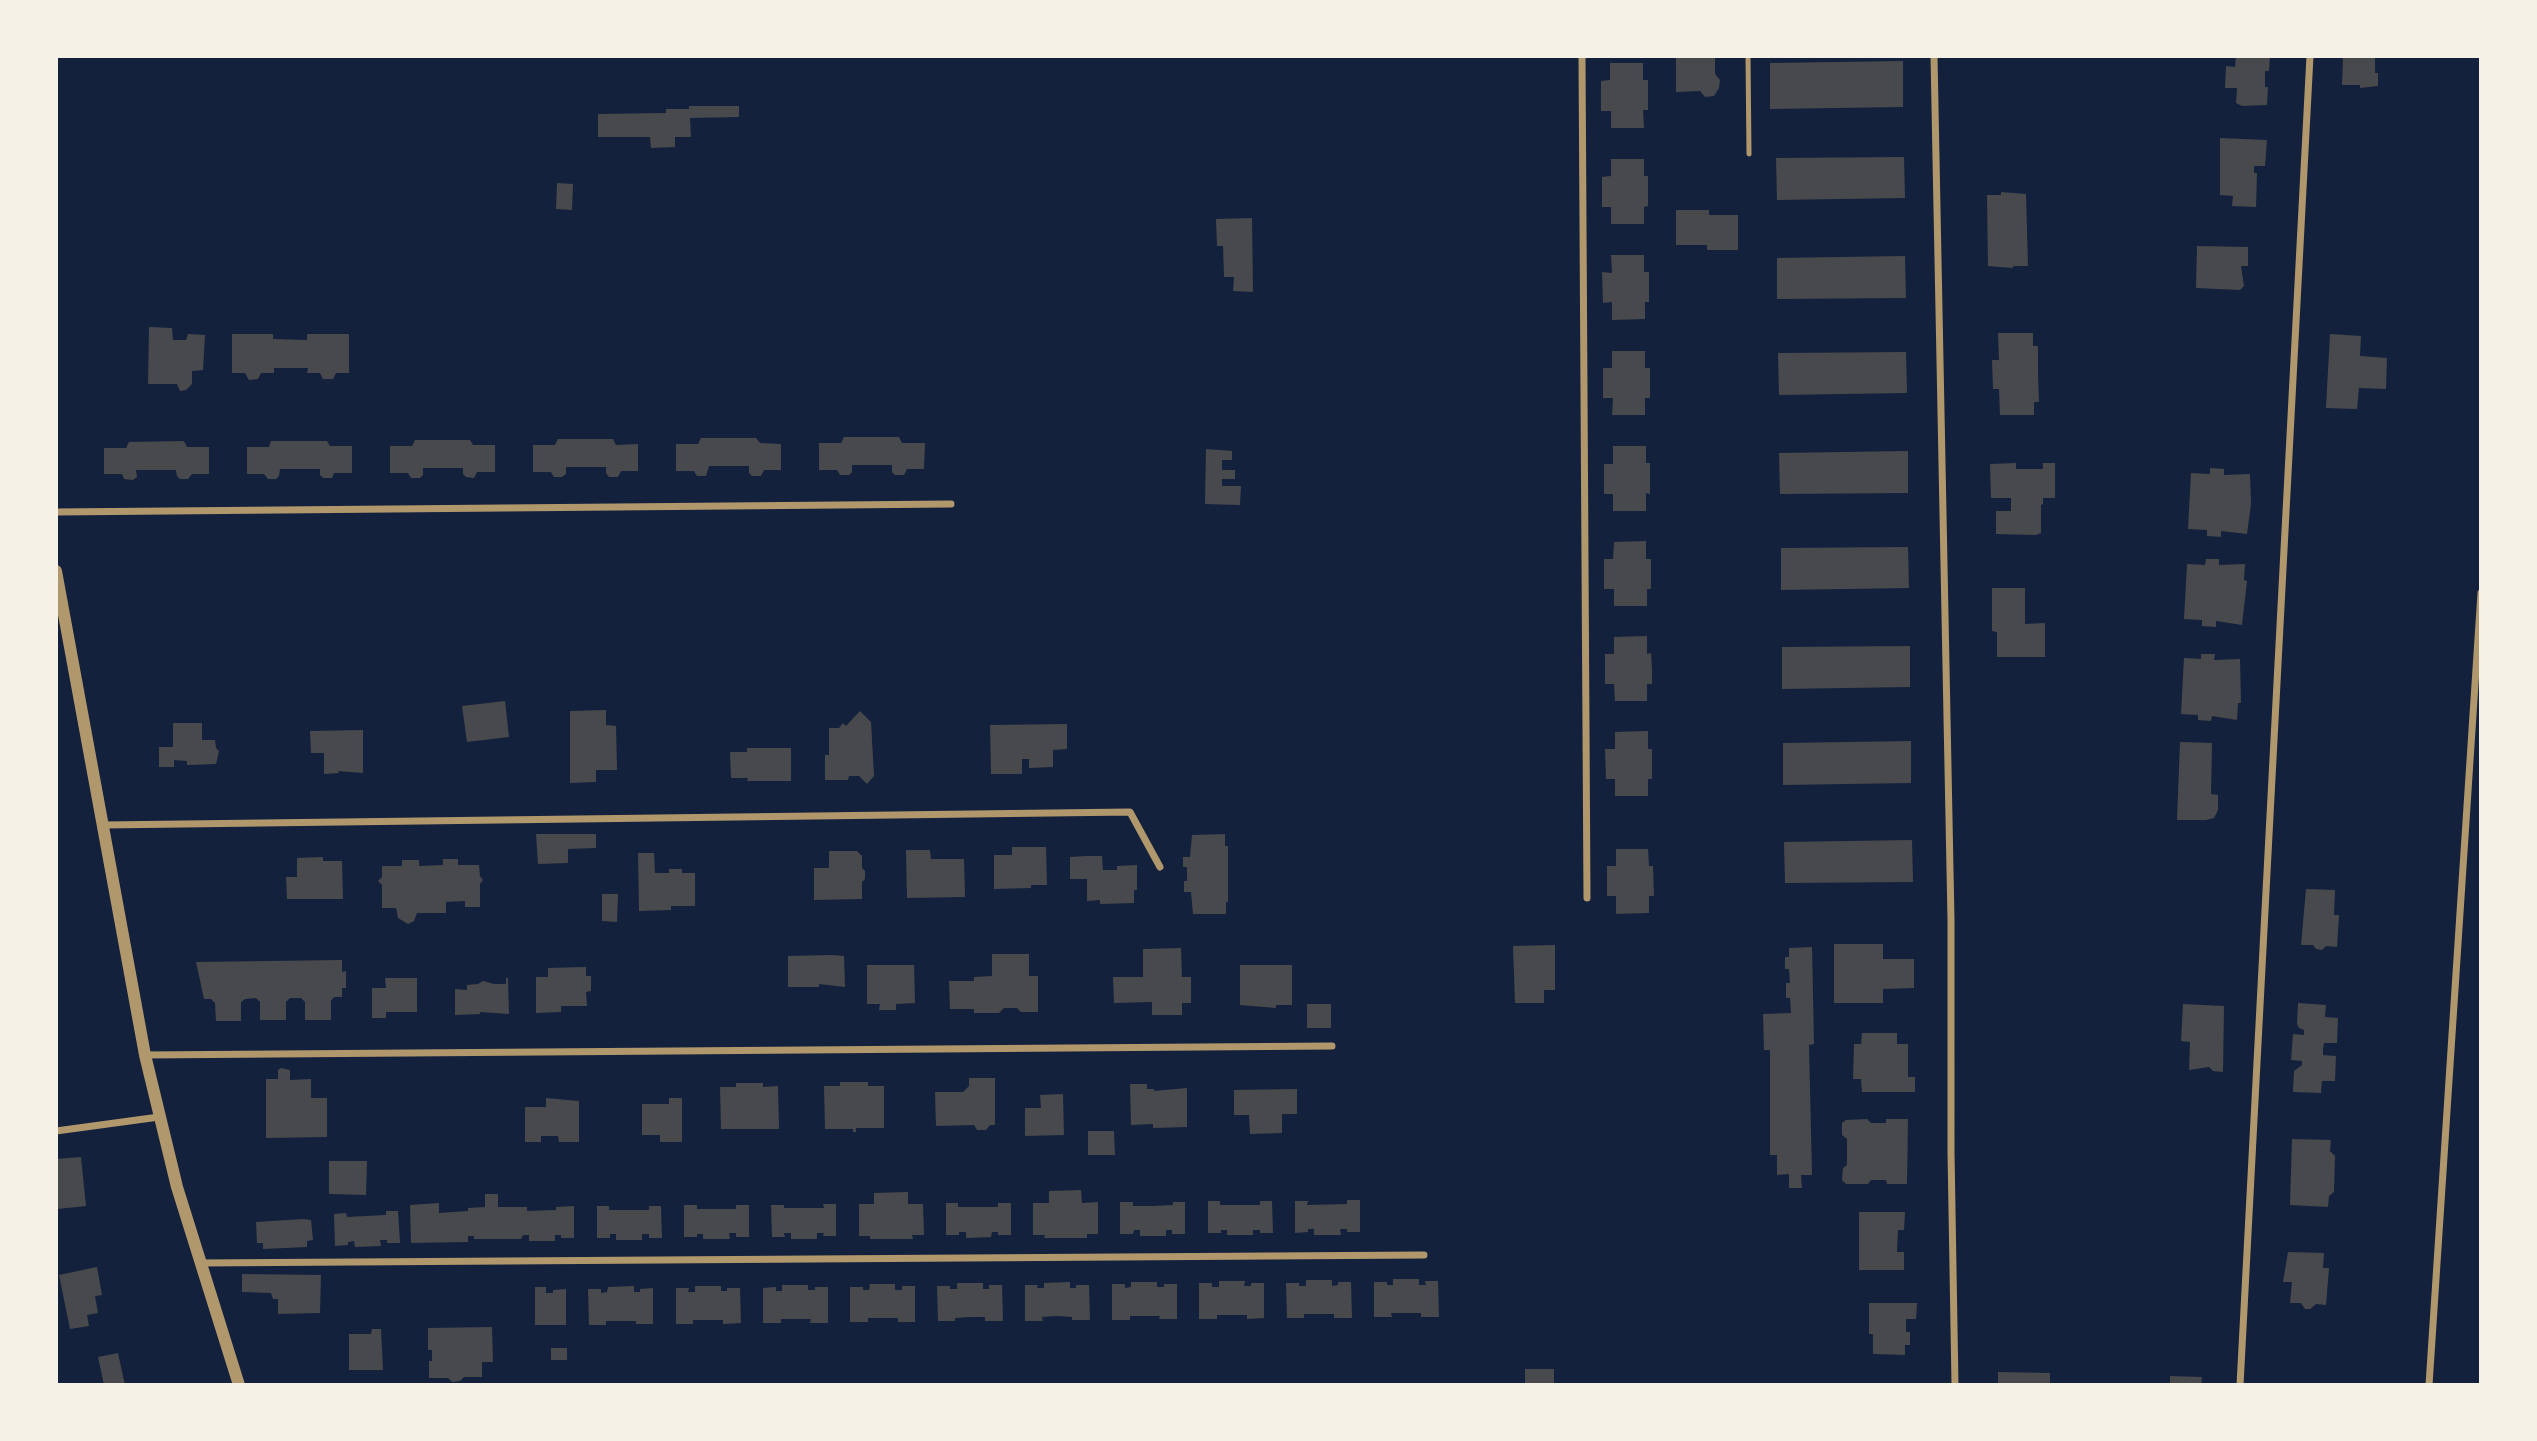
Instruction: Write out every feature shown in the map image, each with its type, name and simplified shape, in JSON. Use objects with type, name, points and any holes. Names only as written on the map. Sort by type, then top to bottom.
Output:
[{"type":"street","points":[[1582,56],[1587,898]]},
{"type":"street","points":[[1934,56],[1951,919],[1955,1385]]},
{"type":"street","points":[[2240,1385],[2310,56]]},
{"type":"street","points":[[56,512],[951,504]]},
{"type":"street","points":[[56,571],[145,1055],[199,1263],[239,1385]]},
{"type":"street","points":[[2429,1385],[2481,593]]},
{"type":"street","points":[[104,825],[1130,812],[1160,867]]},
{"type":"street","points":[[145,1055],[1332,1046]]},
{"type":"street","points":[[56,1131],[159,1117]]},
{"type":"street","points":[[199,1263],[1424,1255]]},
{"type":"lane","points":[[1748,56],[1749,154]]},
{"type":"building","points":[[1676,56],[1715,56],[1715,74],[1720,80],[1714,96],[1705,97],[1700,91],[1676,92]]},
{"type":"building","points":[[2236,56],[2270,56],[2269,71],[2265,71],[2267,105],[2242,106],[2236,103],[2237,88],[2225,88],[2226,66],[2235,67]]},
{"type":"building","points":[[2341,56],[2375,56],[2378,86],[2360,88],[2360,85],[2342,85]]},
{"type":"building","points":[[1903,61],[1903,107],[1770,109],[1770,63]]},
{"type":"building","points":[[1610,63],[1643,63],[1643,80],[1648,80],[1648,110],[1643,110],[1644,128],[1611,128],[1611,111],[1601,111],[1601,81],[1610,80]]},
{"type":"building","points":[[689,106],[739,106],[739,117],[690,118],[691,137],[675,137],[675,147],[651,148],[650,137],[598,137],[598,114],[666,113],[666,109],[689,109]]},
{"type":"building","points":[[2220,138],[2267,140],[2265,166],[2254,166],[2254,173],[2257,173],[2256,207],[2232,206],[2233,196],[2220,195]]},
{"type":"building","points":[[1904,157],[1905,198],[1777,200],[1776,158]]},
{"type":"building","points":[[1611,159],[1644,159],[1644,176],[1648,176],[1648,206],[1644,207],[1644,224],[1611,224],[1611,207],[1602,207],[1602,177],[1611,176]]},
{"type":"building","points":[[557,183],[573,184],[572,210],[556,209]]},
{"type":"building","points":[[2001,192],[2026,194],[2028,266],[1988,266],[1987,195],[2001,195]]},
{"type":"building","points":[[1676,210],[1709,210],[1709,215],[1738,215],[1738,250],[1707,250],[1707,245],[1676,245]]},
{"type":"building","points":[[1252,218],[1253,292],[1233,291],[1234,277],[1224,277],[1223,246],[1217,246],[1216,219]]},
{"type":"building","points":[[2197,246],[2248,247],[2248,266],[2241,266],[2244,286],[2240,290],[2196,288]]},
{"type":"building","points":[[1611,255],[1644,255],[1644,272],[1649,272],[1649,302],[1645,302],[1645,319],[1612,320],[1612,302],[1603,303],[1602,272],[1612,273]]},
{"type":"building","points":[[1905,256],[1906,298],[1777,299],[1777,258]]},
{"type":"building","points":[[149,327],[172,328],[173,340],[186,340],[188,334],[205,335],[203,370],[192,371],[192,384],[186,390],[180,391],[177,384],[148,384]]},
{"type":"building","points":[[1998,333],[2033,333],[2033,346],[2038,346],[2039,402],[2034,402],[2034,415],[2000,415],[1999,389],[1993,389],[1992,360],[1999,360]]},
{"type":"building","points":[[232,334],[273,334],[273,339],[307,340],[307,334],[349,334],[349,373],[336,373],[333,379],[323,379],[320,373],[307,373],[308,368],[274,368],[274,373],[261,373],[258,379],[249,380],[245,373],[232,373]]},
{"type":"building","points":[[2330,334],[2361,336],[2360,356],[2387,358],[2386,389],[2359,388],[2357,409],[2326,408]]},
{"type":"building","points":[[1612,351],[1645,351],[1645,368],[1650,368],[1650,398],[1645,398],[1645,415],[1612,415],[1613,398],[1603,398],[1603,368],[1612,368]]},
{"type":"building","points":[[1906,352],[1907,393],[1779,395],[1778,353]]},
{"type":"building","points":[[844,437],[899,437],[902,443],[925,443],[924,469],[907,469],[904,475],[895,475],[892,465],[852,465],[849,475],[840,475],[837,470],[819,470],[819,443],[841,443]]},
{"type":"building","points":[[701,438],[756,438],[760,443],[781,444],[781,470],[764,470],[761,476],[752,476],[749,466],[709,466],[706,476],[697,476],[694,471],[676,471],[676,444],[698,444]]},
{"type":"building","points":[[558,439],[613,439],[616,445],[638,444],[638,471],[621,471],[618,477],[609,477],[606,467],[566,467],[566,474],[562,477],[554,477],[551,472],[533,472],[533,445],[555,445]]},
{"type":"building","points":[[415,440],[470,440],[473,445],[495,445],[495,472],[477,472],[474,478],[466,477],[463,468],[423,468],[420,478],[411,478],[408,473],[390,473],[390,446],[412,446]]},
{"type":"building","points":[[184,441],[187,447],[209,447],[209,474],[192,474],[188,479],[180,479],[176,470],[136,470],[137,477],[133,480],[124,479],[122,474],[104,474],[104,448],[126,448],[129,442]]},
{"type":"building","points":[[271,441],[327,441],[330,446],[352,446],[352,473],[334,473],[332,478],[323,478],[320,469],[280,469],[276,479],[268,479],[264,474],[247,474],[247,447],[269,447]]},
{"type":"building","points":[[1613,446],[1646,446],[1646,463],[1650,463],[1650,494],[1646,493],[1646,511],[1613,511],[1613,494],[1604,494],[1604,464],[1613,464]]},
{"type":"building","points":[[1206,449],[1232,451],[1232,460],[1222,460],[1222,470],[1235,470],[1235,479],[1222,479],[1222,486],[1241,486],[1240,505],[1205,504]]},
{"type":"building","points":[[1908,451],[1908,493],[1780,494],[1779,453]]},
{"type":"building","points":[[2016,463],[2016,469],[2043,469],[2043,463],[2055,463],[2055,498],[2043,498],[2041,533],[2036,535],[1996,534],[1996,511],[2011,511],[2011,498],[1991,498],[1990,464]]},
{"type":"building","points":[[2210,468],[2224,469],[2224,475],[2250,474],[2251,504],[2247,534],[2221,531],[2221,537],[2207,536],[2207,530],[2188,529],[2191,473],[2210,474]]},
{"type":"building","points":[[1646,541],[1646,559],[1651,559],[1651,589],[1647,589],[1647,606],[1614,606],[1614,589],[1604,589],[1604,559],[1613,559],[1614,542]]},
{"type":"building","points":[[1908,547],[1909,588],[1781,590],[1781,548]]},
{"type":"building","points":[[2206,559],[2219,559],[2219,565],[2245,564],[2244,580],[2247,581],[2242,625],[2216,621],[2216,627],[2202,626],[2202,620],[2184,619],[2187,564],[2205,565]]},
{"type":"building","points":[[1992,588],[2025,588],[2025,624],[2045,623],[2045,657],[1997,657],[1997,632],[1992,631]]},
{"type":"building","points":[[1647,636],[1647,654],[1651,653],[1652,684],[1647,684],[1647,701],[1615,701],[1614,684],[1605,684],[1605,654],[1614,654],[1614,637]]},
{"type":"building","points":[[1910,646],[1910,687],[1782,689],[1782,647]]},
{"type":"building","points":[[2201,654],[2215,654],[2214,660],[2240,659],[2241,703],[2238,703],[2237,720],[2212,716],[2211,721],[2198,720],[2198,715],[2181,714],[2184,658],[2201,659]]},
{"type":"building","points":[[505,701],[509,737],[467,742],[462,706]]},
{"type":"building","points":[[606,710],[606,725],[616,726],[617,770],[596,770],[596,782],[570,783],[570,711]]},
{"type":"building","points":[[860,711],[871,722],[874,776],[867,784],[859,776],[849,776],[848,780],[825,780],[829,728],[839,728],[843,723],[846,726]]},
{"type":"building","points":[[173,723],[202,723],[202,740],[215,740],[219,751],[216,764],[187,765],[187,761],[174,760],[174,767],[159,767],[159,747],[173,747]]},
{"type":"building","points":[[1067,724],[1067,749],[1053,750],[1053,767],[1029,768],[1029,759],[1022,759],[1022,774],[991,774],[990,725]]},
{"type":"building","points":[[363,730],[363,773],[338,771],[339,773],[324,774],[324,753],[311,753],[310,731]]},
{"type":"building","points":[[1648,731],[1648,749],[1652,749],[1652,779],[1648,779],[1648,796],[1615,796],[1615,779],[1606,779],[1605,749],[1615,749],[1615,732]]},
{"type":"building","points":[[1911,741],[1911,783],[1783,785],[1783,743]]},
{"type":"building","points":[[2180,742],[2212,743],[2211,794],[2218,795],[2218,810],[2214,818],[2177,820]]},
{"type":"building","points":[[747,748],[791,748],[791,781],[747,781],[748,778],[731,778],[730,752],[747,752]]},
{"type":"building","points":[[536,834],[596,834],[596,848],[568,849],[568,863],[538,864]]},
{"type":"building","points":[[1225,834],[1225,846],[1228,846],[1226,914],[1193,914],[1191,892],[1184,892],[1187,867],[1183,867],[1183,857],[1190,857],[1192,835]]},
{"type":"building","points":[[1912,840],[1913,882],[1785,883],[1784,842]]},
{"type":"building","points":[[1012,847],[1046,847],[1047,885],[994,889],[994,855],[1012,855]]},
{"type":"building","points":[[1616,849],[1648,849],[1649,866],[1653,866],[1654,896],[1649,896],[1649,913],[1616,914],[1616,896],[1607,896],[1607,866],[1616,866]]},
{"type":"building","points":[[906,850],[930,850],[931,859],[964,859],[965,897],[907,898]]},
{"type":"building","points":[[829,851],[857,851],[862,856],[865,879],[862,882],[862,899],[814,900],[814,868],[829,868]]},
{"type":"building","points":[[638,853],[654,853],[655,873],[682,869],[682,873],[695,873],[695,906],[671,906],[671,910],[639,911]]},
{"type":"building","points":[[1102,856],[1103,870],[1137,865],[1134,903],[1100,904],[1100,900],[1087,901],[1087,879],[1070,879],[1070,857]]},
{"type":"building","points":[[323,857],[323,861],[342,861],[343,899],[287,899],[286,877],[297,877],[297,858]]},
{"type":"building","points":[[443,859],[458,859],[458,865],[479,865],[483,880],[480,884],[480,907],[465,907],[465,901],[446,902],[446,913],[417,913],[414,921],[408,924],[398,918],[396,908],[382,908],[382,885],[378,881],[382,877],[382,866],[402,866],[402,860],[419,860],[419,866],[443,865]]},
{"type":"building","points":[[2306,889],[2335,890],[2334,915],[2339,915],[2337,947],[2326,946],[2322,950],[2313,945],[2301,945]]},
{"type":"building","points":[[602,894],[618,894],[617,922],[602,921]]},
{"type":"building","points":[[1834,944],[1883,944],[1883,959],[1914,959],[1914,988],[1883,989],[1883,1003],[1834,1003]]},
{"type":"building","points":[[1555,945],[1555,990],[1544,990],[1544,1003],[1515,1003],[1513,946]]},
{"type":"building","points":[[1812,947],[1814,1044],[1809,1045],[1812,1175],[1801,1175],[1802,1188],[1789,1188],[1789,1174],[1777,1175],[1777,1155],[1770,1155],[1770,1050],[1764,1050],[1763,1014],[1791,1013],[1790,998],[1786,998],[1786,983],[1790,983],[1789,969],[1785,969],[1785,957],[1789,957],[1789,948]]},
{"type":"building","points":[[1181,948],[1182,977],[1191,977],[1191,1003],[1182,1003],[1182,1015],[1152,1015],[1152,1002],[1114,1003],[1113,977],[1143,977],[1143,949]]},
{"type":"building","points":[[992,954],[1029,954],[1029,976],[1038,976],[1038,1012],[1021,1012],[1017,1008],[1004,1008],[999,1013],[950,1009],[949,981],[974,981],[974,977],[992,976]]},
{"type":"building","points":[[788,956],[844,956],[845,987],[819,984],[819,987],[788,987]]},
{"type":"building","points":[[342,960],[342,972],[346,971],[346,988],[342,988],[342,997],[334,997],[331,1001],[331,1020],[305,1020],[305,1002],[301,998],[290,998],[286,1002],[286,1020],[260,1020],[260,1002],[256,998],[241,1002],[241,1021],[216,1021],[215,1003],[211,999],[204,999],[196,962]]},
{"type":"building","points":[[867,965],[914,965],[915,1003],[896,1004],[896,1010],[879,1010],[880,1004],[867,1004]]},
{"type":"building","points":[[1240,965],[1292,965],[1292,1005],[1276,1005],[1276,1008],[1240,1005]]},
{"type":"building","points":[[586,967],[586,976],[591,976],[591,991],[586,992],[587,1006],[561,1006],[561,1012],[536,1013],[536,977],[548,977],[548,968]]},
{"type":"building","points":[[385,978],[417,978],[417,1012],[386,1012],[386,1018],[372,1018],[372,988],[386,988]]},
{"type":"building","points":[[506,978],[509,1014],[480,1012],[455,1015],[455,989],[467,990],[467,985],[483,981],[506,984]]},
{"type":"building","points":[[2298,1003],[2326,1005],[2325,1017],[2338,1018],[2337,1043],[2324,1043],[2323,1049],[2323,1055],[2336,1056],[2335,1081],[2322,1081],[2321,1093],[2293,1092],[2294,1071],[2302,1065],[2302,1061],[2291,1060],[2293,1034],[2304,1035],[2304,1030],[2297,1024]]},
{"type":"building","points":[[1307,1004],[1331,1004],[1331,1028],[1307,1028]]},
{"type":"building","points":[[2183,1004],[2224,1006],[2223,1072],[2213,1071],[2209,1067],[2189,1070],[2190,1042],[2181,1041]]},
{"type":"building","points":[[1862,1033],[1897,1033],[1897,1044],[1908,1044],[1908,1077],[1915,1077],[1915,1092],[1862,1092],[1861,1079],[1853,1079],[1854,1044],[1861,1044]]},
{"type":"building","points":[[278,1070],[290,1070],[290,1080],[311,1079],[311,1098],[327,1098],[327,1137],[266,1138],[266,1079],[278,1079]]},
{"type":"building","points":[[969,1078],[995,1078],[995,1125],[990,1125],[986,1130],[977,1130],[974,1125],[936,1126],[935,1092],[963,1092],[969,1086]]},
{"type":"building","points":[[840,1082],[868,1082],[868,1086],[884,1086],[884,1128],[856,1128],[856,1132],[853,1132],[853,1129],[825,1129],[824,1086],[840,1086]]},
{"type":"building","points":[[736,1083],[778,1086],[779,1129],[721,1129],[720,1087],[736,1087]]},
{"type":"building","points":[[1130,1084],[1147,1084],[1147,1089],[1154,1091],[1187,1088],[1187,1127],[1153,1128],[1153,1124],[1131,1125]]},
{"type":"building","points":[[1297,1089],[1297,1114],[1282,1114],[1282,1133],[1250,1134],[1249,1115],[1234,1115],[1234,1090]]},
{"type":"building","points":[[1063,1094],[1064,1135],[1025,1136],[1025,1108],[1041,1108],[1040,1095]]},
{"type":"building","points":[[546,1098],[579,1101],[579,1142],[559,1142],[558,1136],[541,1136],[541,1142],[525,1142],[525,1107],[546,1107]]},
{"type":"building","points":[[669,1098],[682,1098],[682,1142],[660,1142],[660,1135],[642,1135],[642,1104],[669,1104]]},
{"type":"building","points":[[1867,1119],[1871,1123],[1886,1123],[1886,1119],[1908,1119],[1907,1184],[1887,1184],[1886,1180],[1871,1180],[1868,1184],[1846,1184],[1842,1180],[1843,1168],[1847,1165],[1847,1139],[1842,1135],[1842,1123],[1846,1120]]},
{"type":"building","points":[[1088,1131],[1114,1131],[1115,1155],[1088,1155]]},
{"type":"building","points":[[2292,1139],[2331,1140],[2330,1151],[2335,1156],[2334,1192],[2329,1196],[2328,1207],[2290,1205]]},
{"type":"building","points":[[81,1157],[86,1206],[57,1209],[56,1159]]},
{"type":"building","points":[[329,1161],[367,1161],[366,1195],[329,1194]]},
{"type":"building","points":[[1081,1190],[1082,1203],[1098,1202],[1098,1234],[1087,1234],[1087,1238],[1044,1238],[1045,1235],[1033,1235],[1033,1203],[1049,1203],[1049,1191]]},
{"type":"building","points":[[908,1192],[908,1204],[923,1204],[924,1235],[912,1235],[913,1239],[870,1239],[870,1236],[859,1236],[859,1204],[874,1204],[874,1193]]},
{"type":"building","points":[[485,1194],[498,1194],[498,1207],[527,1207],[527,1211],[574,1206],[574,1238],[555,1235],[555,1241],[529,1241],[529,1235],[523,1235],[521,1239],[474,1239],[474,1236],[468,1236],[468,1242],[411,1243],[410,1205],[439,1203],[439,1213],[468,1211],[468,1208],[485,1207]]},
{"type":"building","points":[[1347,1200],[1360,1200],[1360,1232],[1340,1229],[1341,1235],[1314,1235],[1314,1229],[1308,1229],[1308,1232],[1295,1233],[1295,1201],[1308,1201],[1307,1205],[1347,1204]]},
{"type":"building","points":[[1208,1201],[1220,1201],[1220,1205],[1260,1205],[1260,1201],[1272,1201],[1273,1233],[1253,1230],[1253,1235],[1227,1235],[1227,1230],[1221,1230],[1221,1233],[1208,1233]]},
{"type":"building","points":[[1120,1202],[1133,1202],[1133,1206],[1153,1206],[1185,1202],[1185,1234],[1172,1234],[1172,1230],[1166,1230],[1166,1236],[1140,1236],[1140,1230],[1134,1230],[1133,1234],[1120,1234]]},
{"type":"building","points":[[946,1203],[958,1203],[958,1207],[998,1207],[998,1203],[1011,1203],[1011,1235],[992,1232],[991,1237],[966,1238],[966,1232],[959,1232],[959,1235],[946,1235]]},
{"type":"building","points":[[823,1204],[836,1204],[836,1236],[817,1233],[817,1239],[791,1239],[791,1233],[784,1233],[785,1237],[772,1237],[771,1205],[784,1205],[784,1208],[824,1208]]},
{"type":"building","points":[[684,1205],[697,1205],[697,1209],[736,1209],[736,1205],[749,1205],[749,1237],[736,1237],[736,1233],[729,1233],[730,1239],[703,1239],[703,1234],[684,1237]]},
{"type":"building","points":[[597,1206],[609,1206],[609,1210],[649,1210],[649,1206],[661,1206],[662,1238],[649,1238],[649,1234],[642,1234],[642,1240],[616,1240],[616,1234],[610,1234],[610,1238],[597,1238]]},
{"type":"building","points":[[386,1211],[398,1211],[400,1243],[380,1240],[381,1246],[355,1247],[354,1241],[348,1242],[348,1245],[335,1246],[334,1214],[346,1213],[347,1217],[386,1215]]},
{"type":"building","points":[[1859,1212],[1905,1212],[1904,1230],[1898,1230],[1897,1252],[1904,1252],[1904,1270],[1859,1270]]},
{"type":"building","points":[[311,1220],[313,1240],[307,1241],[307,1247],[263,1249],[263,1243],[257,1243],[256,1222]]},
{"type":"building","points":[[2288,1252],[2324,1253],[2323,1268],[2329,1268],[2326,1305],[2316,1304],[2305,1309],[2301,1303],[2290,1303],[2292,1282],[2283,1282]]},
{"type":"building","points":[[97,1267],[102,1295],[95,1296],[98,1313],[87,1315],[89,1326],[70,1329],[59,1275]]},
{"type":"building","points":[[242,1274],[321,1275],[320,1313],[278,1314],[278,1299],[273,1299],[271,1293],[242,1292]]},
{"type":"building","points":[[1393,1279],[1419,1279],[1419,1285],[1426,1285],[1425,1281],[1438,1281],[1439,1317],[1421,1317],[1421,1313],[1391,1313],[1392,1317],[1374,1317],[1374,1282],[1393,1285]]},
{"type":"building","points":[[1306,1280],[1332,1280],[1332,1286],[1338,1285],[1338,1282],[1351,1282],[1352,1318],[1334,1318],[1334,1314],[1304,1314],[1304,1318],[1287,1318],[1286,1283],[1306,1286]]},
{"type":"building","points":[[1219,1281],[1245,1281],[1244,1286],[1264,1283],[1264,1318],[1217,1315],[1217,1319],[1199,1319],[1199,1283],[1212,1283],[1212,1287],[1219,1287]]},
{"type":"building","points":[[1070,1282],[1070,1288],[1089,1285],[1090,1320],[1072,1320],[1072,1317],[1057,1316],[1042,1317],[1043,1321],[1025,1321],[1025,1285],[1044,1288],[1044,1283]]},
{"type":"building","points":[[1131,1282],[1157,1282],[1157,1287],[1177,1284],[1177,1319],[1130,1316],[1130,1320],[1112,1320],[1112,1284],[1125,1284],[1125,1288],[1131,1287]]},
{"type":"building","points":[[957,1283],[983,1283],[983,1289],[989,1289],[989,1285],[1002,1285],[1003,1321],[985,1321],[985,1317],[970,1317],[955,1318],[955,1321],[938,1321],[937,1286],[957,1289]]},
{"type":"building","points":[[870,1284],[895,1284],[895,1290],[902,1290],[902,1286],[915,1286],[915,1322],[898,1322],[898,1318],[868,1318],[868,1322],[850,1322],[850,1287],[869,1290]]},
{"type":"building","points":[[782,1285],[808,1285],[808,1290],[828,1287],[828,1323],[810,1323],[811,1319],[781,1319],[781,1323],[763,1323],[763,1288],[776,1287],[776,1291],[782,1291]]},
{"type":"building","points":[[634,1286],[634,1292],[653,1288],[653,1324],[606,1321],[606,1325],[589,1325],[588,1289],[601,1289],[601,1293],[607,1292],[608,1287]]},
{"type":"building","points":[[695,1286],[721,1286],[721,1291],[740,1288],[741,1323],[723,1324],[723,1320],[693,1320],[693,1324],[676,1324],[676,1288],[689,1288],[688,1292],[695,1292]]},
{"type":"building","points":[[535,1287],[546,1287],[546,1293],[566,1289],[566,1325],[535,1325]]},
{"type":"building","points":[[1869,1303],[1917,1303],[1916,1319],[1906,1319],[1910,1345],[1905,1345],[1905,1355],[1873,1354],[1873,1334],[1869,1334]]},
{"type":"building","points":[[492,1327],[493,1362],[482,1362],[482,1377],[464,1377],[460,1381],[452,1382],[448,1378],[429,1378],[432,1350],[428,1350],[428,1328]]},
{"type":"building","points":[[372,1329],[381,1329],[383,1370],[349,1370],[349,1334],[371,1334]]},
{"type":"building","points":[[551,1348],[567,1348],[567,1360],[551,1360]]},
{"type":"building","points":[[118,1353],[125,1385],[104,1385],[98,1357]]},
{"type":"building","points":[[1525,1369],[1554,1369],[1554,1385],[1525,1385]]},
{"type":"building","points":[[1998,1372],[2050,1373],[2050,1385],[1998,1385]]},
{"type":"building","points":[[2170,1376],[2202,1377],[2201,1385],[2170,1385]]}]
